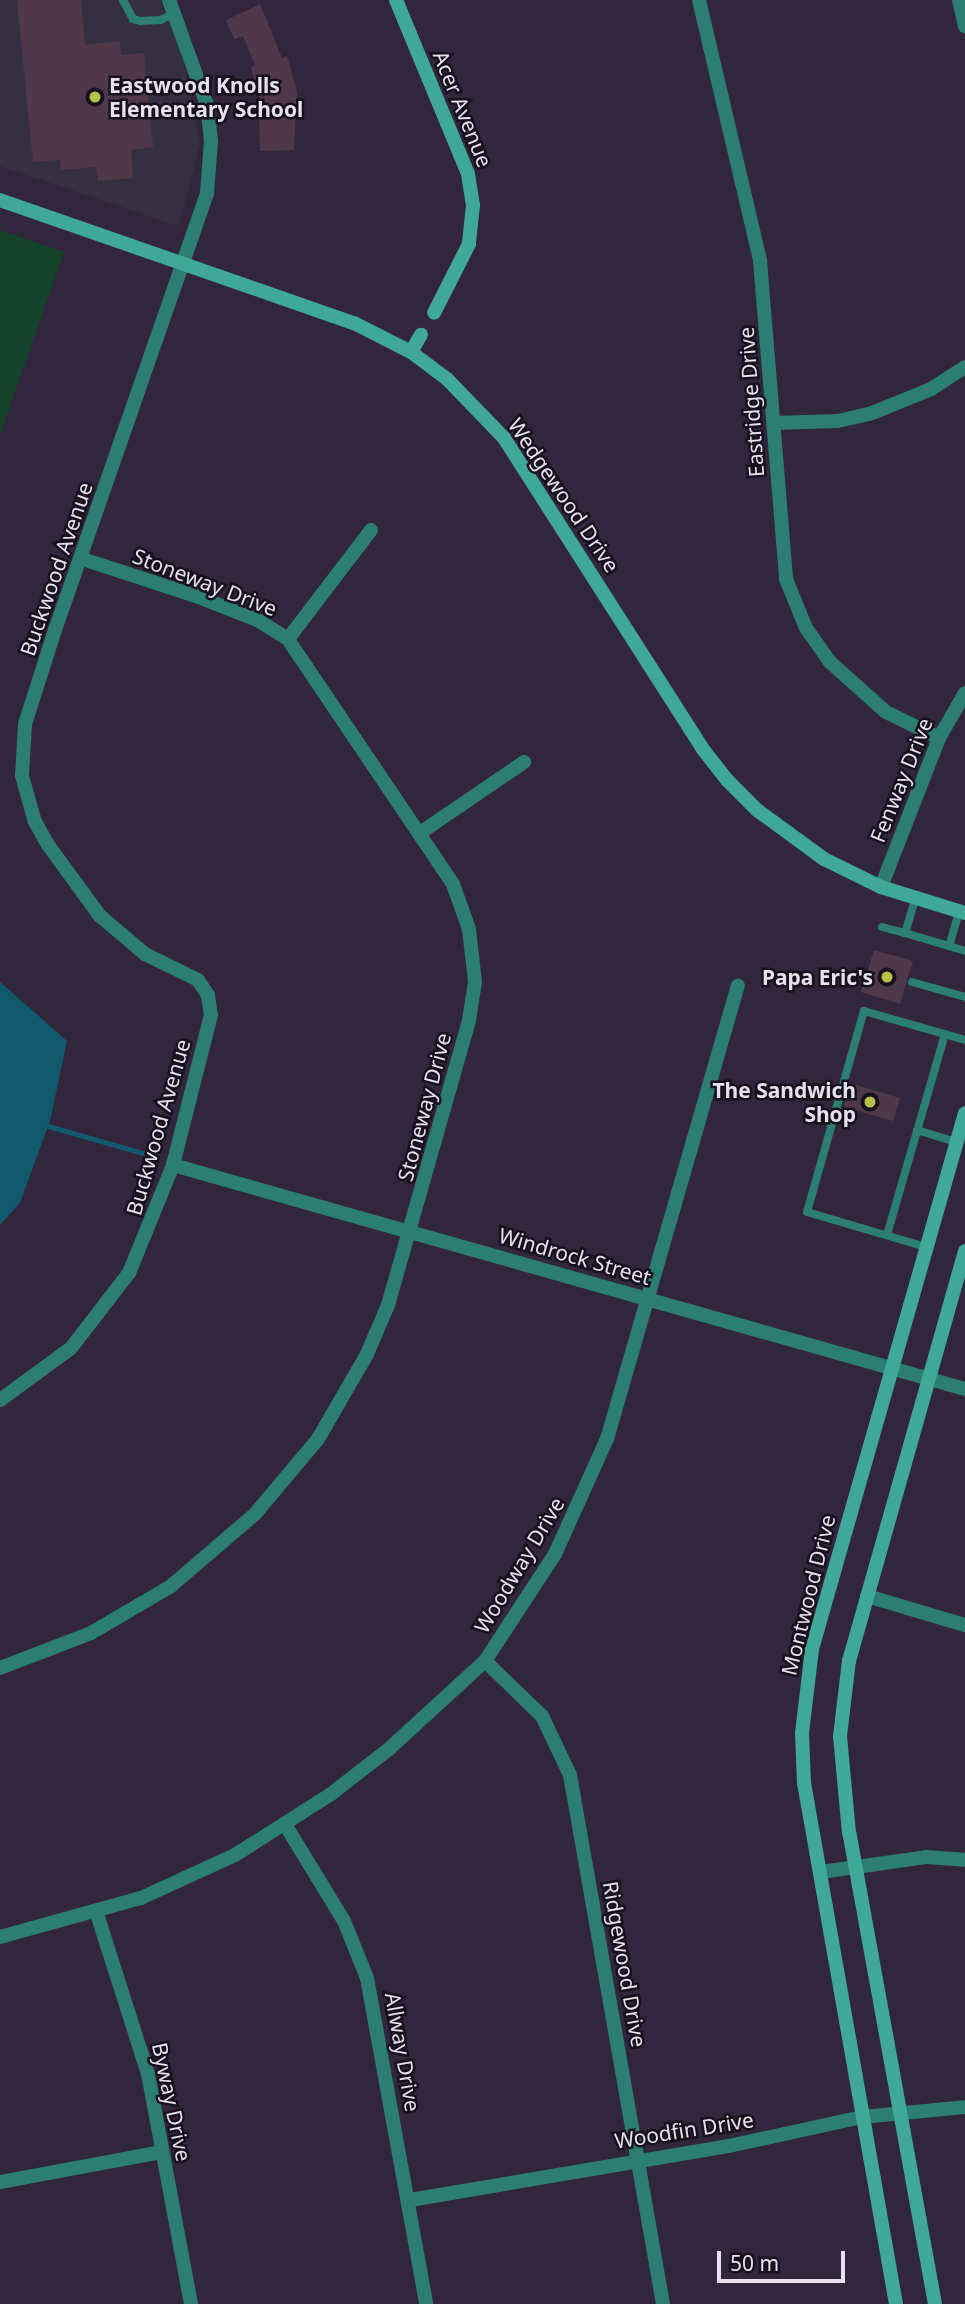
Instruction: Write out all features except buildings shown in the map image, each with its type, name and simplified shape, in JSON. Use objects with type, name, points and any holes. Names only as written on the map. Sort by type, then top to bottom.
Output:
[{"type":"main road","name":"Acer Avenue","points":[[396,0],[468,174],[473,205],[469,244],[434,313]]},
{"type":"main road","name":"Wedgewood Drive","points":[[0,200],[354,323],[411,352],[470,400],[504,438],[702,748],[727,780],[795,841],[881,887],[962,912]]},
{"type":"main road","points":[[411,352],[421,335]]},
{"type":"main road","name":"Montwood Drive","points":[[896,2304],[804,1783],[804,1698],[815,1636],[965,1113]]},
{"type":"main road","points":[[950,1165],[965,1169]]},
{"type":"main road","points":[[935,2304],[843,1792],[840,1736],[849,1661],[965,1251]]},
{"type":"street","name":"Eastridge Drive","points":[[699,0],[760,261],[782,555],[806,628],[856,689],[886,712],[939,738]]},
{"type":"street","points":[[959,0],[965,26]]},
{"type":"street","name":"Buckwood Avenue","points":[[0,1400],[71,1349],[108,1305],[149,1232],[173,1165],[211,1015],[208,995],[198,980],[145,954],[100,916],[48,845],[35,822],[22,776],[26,724],[207,193],[211,141],[195,64],[171,7]]},
{"type":"street","points":[[774,423],[838,421],[873,413],[931,389],[965,367]]},
{"type":"street","points":[[288,639],[371,530]]},
{"type":"street","name":"Stoneway Drive","points":[[0,1668],[91,1633],[143,1605],[211,1555],[255,1514],[337,1409],[388,1305],[411,1232],[469,1020],[475,982],[464,910],[453,884],[288,639],[246,616],[83,559]]},
{"type":"street","name":"Fenway Drive","points":[[881,887],[939,738],[965,693]]},
{"type":"street","points":[[419,833],[524,762]]},
{"type":"street","name":"Woodway Drive","points":[[0,1937],[97,1913],[195,1876],[286,1826],[390,1748],[485,1661],[525,1604],[576,1513],[607,1439],[738,986]]},
{"type":"street","name":"Windrock Street","points":[[173,1165],[965,1389]]},
{"type":"street","points":[[867,1596],[965,1625]]},
{"type":"street","name":"Ridgewood Drive","points":[[485,1661],[542,1716],[570,1775],[663,2304]]},
{"type":"street","name":"Allway Drive","points":[[286,1826],[344,1921],[367,1978],[410,2200],[426,2304]]},
{"type":"street","points":[[821,1872],[926,1857],[965,1860]]},
{"type":"street","name":"Byway Drive","points":[[97,1913],[148,2074],[191,2304]]},
{"type":"street","name":"Woodfin Drive","points":[[410,2200],[638,2159],[729,2146],[862,2117],[965,2106]]},
{"type":"street","points":[[0,2182],[162,2152]]},
{"type":"lane","points":[[123,0],[133,19],[140,21],[161,20],[171,7]]},
{"type":"lane","points":[[905,933],[915,899]]},
{"type":"lane","points":[[949,946],[962,912]]},
{"type":"lane","points":[[882,927],[965,951]]},
{"type":"lane","points":[[912,982],[965,997]]},
{"type":"lane","points":[[926,1247],[807,1212],[864,1011],[965,1040]]},
{"type":"lane","points":[[887,1235],[945,1034]]},
{"type":"lane","points":[[917,1130],[957,1142]]},
{"type":"shaded area","name":"Eastwood Knolls Elementary School","points":[[0,0],[160,0],[181,50],[200,144],[179,226],[0,166]]},
{"type":"green space","points":[[0,230],[64,252],[0,435]]},
{"type":"water","points":[[0,982],[67,1041],[50,1121],[20,1203],[0,1225]]},
{"type":"waterway","points":[[41,1124],[146,1154]]},
{"type":"place","name":"Eastwood Knolls Elementary School","points":[[95,97]]},
{"type":"place","name":"Papa Eric's","points":[[887,977]]},
{"type":"place","name":"The Sandwich Shop","points":[[870,1102]]}]
